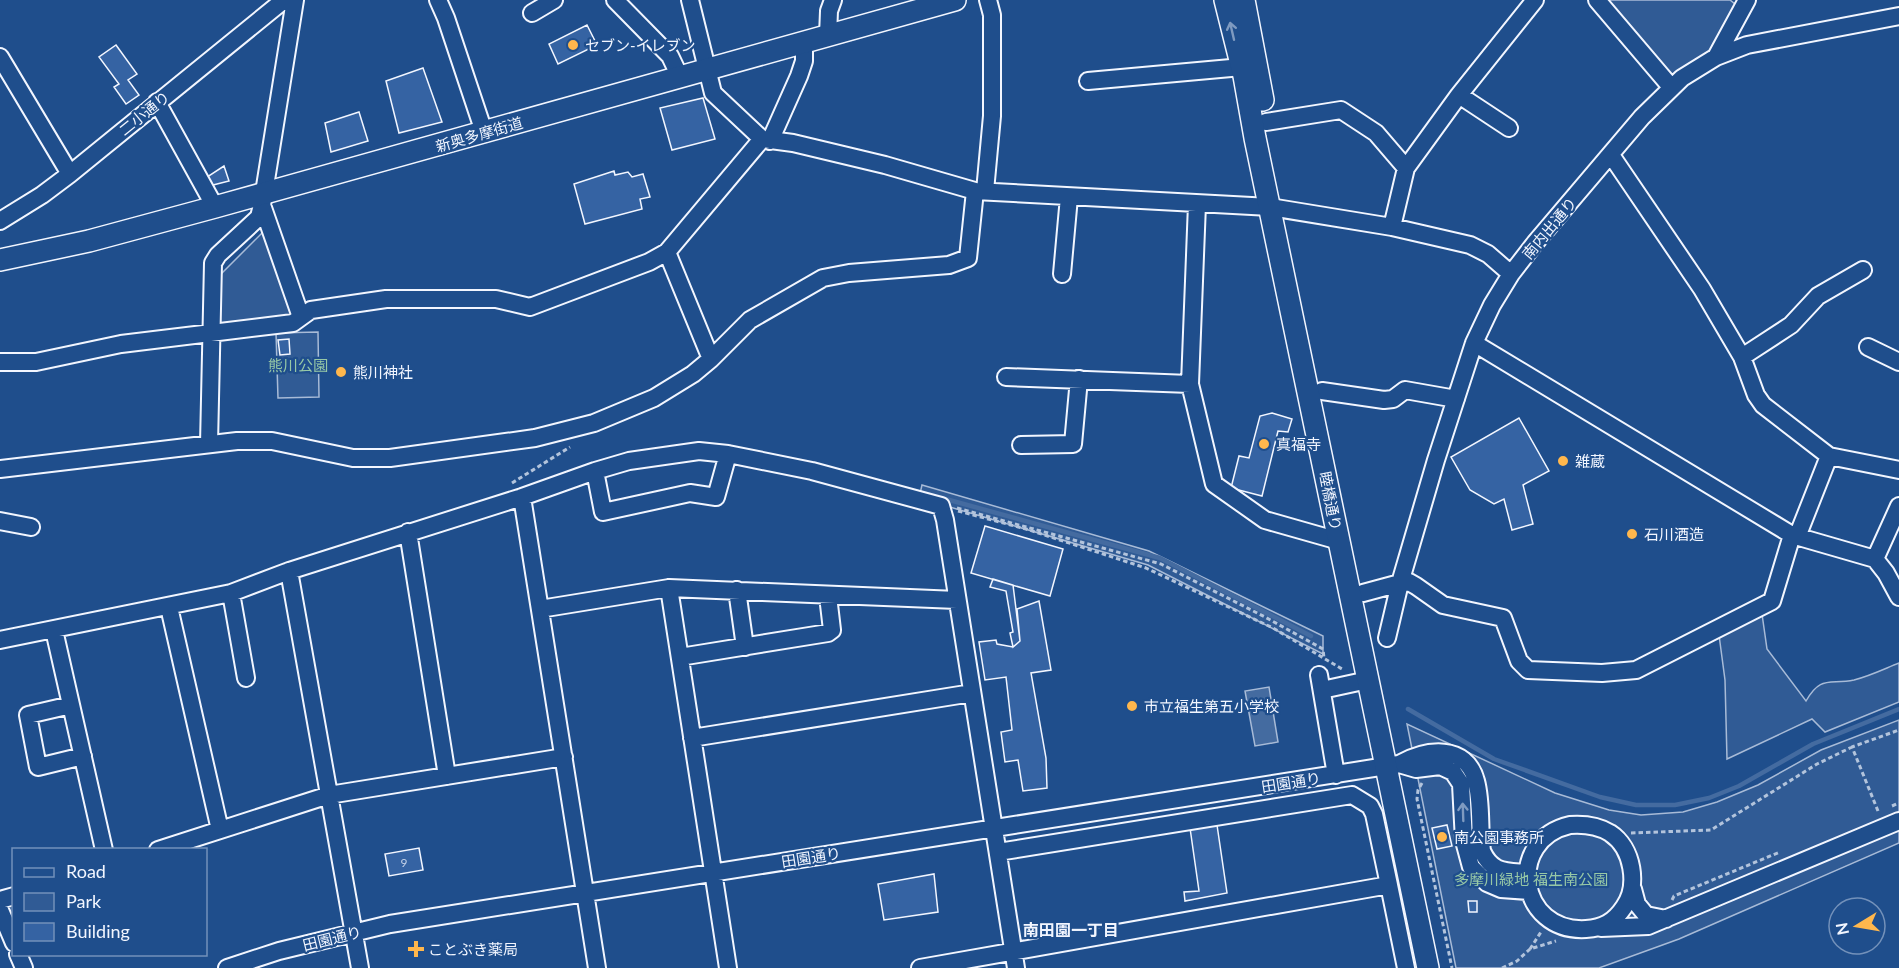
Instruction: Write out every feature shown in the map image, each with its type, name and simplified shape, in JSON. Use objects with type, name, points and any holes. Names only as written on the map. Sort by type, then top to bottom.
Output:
[{"type":"main road","name":"新奥多摩街道","points":[[0,260],[89,241],[215,207],[263,199],[484,132],[955,0]]},
{"type":"main road","name":"睦橋通り","points":[[1225,0],[1250,66],[1266,122],[1277,208],[1322,391],[1363,593],[1428,968]]},
{"type":"main road","name":"睦橋通り","points":[[1244,0],[1250,66],[1339,541],[1368,680],[1392,765],[1442,968]]},
{"type":"street","name":"二小通り","points":[[0,221],[70,174],[284,0]]},
{"type":"street","points":[[209,444],[213,263],[218,255],[259,217],[295,0]]},
{"type":"street","points":[[438,0],[484,132]]},
{"type":"street","points":[[532,13],[555,0]]},
{"type":"street","points":[[615,0],[670,56],[680,77]]},
{"type":"street","points":[[690,0],[715,95],[766,140],[793,143],[980,191],[1277,208],[1392,226],[1470,245],[1488,254],[1511,274]]},
{"type":"street","points":[[828,36],[829,11],[833,0]]},
{"type":"street","points":[[0,469],[237,441],[272,441],[353,458],[390,458],[535,438],[594,423],[654,398],[711,360],[750,320],[823,278],[849,273],[949,265],[968,258],[992,116],[992,15],[988,0]]},
{"type":"street","points":[[1392,226],[1406,168],[1459,95],[1535,0]]},
{"type":"street","points":[[1597,0],[1671,87]]},
{"type":"street","points":[[1716,57],[1747,0]]},
{"type":"street","name":"南内出通り","points":[[1387,638],[1400,583],[1474,343],[1492,305],[1511,274],[1656,101],[1693,70],[1716,57],[1747,45],[1899,16]]},
{"type":"street","points":[[0,362],[36,362],[121,344],[293,323],[311,310],[386,299],[496,299],[530,308],[649,262],[667,252],[766,140],[799,76],[804,61],[804,42]]},
{"type":"street","points":[[0,57],[70,174]]},
{"type":"street","points":[[1088,81],[1250,66]]},
{"type":"street","points":[[1459,95],[1509,128]]},
{"type":"street","points":[[157,102],[215,207]]},
{"type":"street","points":[[1266,122],[1341,110],[1376,133],[1406,168]]},
{"type":"street","points":[[1611,155],[1702,289],[1742,357],[1756,395],[1763,405],[1829,456],[1899,470]]},
{"type":"street","points":[[1062,274],[1069,197]]},
{"type":"street","points":[[263,199],[301,317]]},
{"type":"street","points":[[1197,204],[1190,384],[1214,484],[1265,520],[1339,541]]},
{"type":"street","points":[[667,252],[711,360]]},
{"type":"street","points":[[1742,357],[1791,326],[1818,296],[1863,270]]},
{"type":"street","points":[[1474,343],[1794,536],[1875,559],[1886,573],[1899,597]]},
{"type":"street","points":[[1868,346],[1899,362]]},
{"type":"street","points":[[1005,377],[1190,384]]},
{"type":"street","points":[[1021,445],[1073,444],[1079,379]]},
{"type":"street","points":[[1322,391],[1384,400],[1393,399],[1405,390],[1456,399]]},
{"type":"street","points":[[0,640],[231,593],[289,571],[522,497],[595,471],[629,461],[699,451],[728,454],[812,471],[941,506],[1014,960]]},
{"type":"street","points":[[595,471],[603,512],[690,493],[716,496],[728,454]]},
{"type":"street","points":[[1363,593],[1409,582],[1443,605],[1503,618],[1519,661],[1528,670],[1602,673],[1636,670],[1772,601],[1794,536],[1829,456]]},
{"type":"street","points":[[522,497],[597,968]]},
{"type":"street","points":[[1875,559],[1899,506]]},
{"type":"street","points":[[0,521],[31,527]]},
{"type":"street","points":[[408,532],[447,776]]},
{"type":"street","points":[[289,571],[360,968]]},
{"type":"street","points":[[540,609],[669,588],[957,600]]},
{"type":"street","points":[[669,588],[729,968]]},
{"type":"street","points":[[738,590],[745,647]]},
{"type":"street","points":[[231,593],[246,678]]},
{"type":"street","points":[[680,657],[828,633],[832,630],[828,596]]},
{"type":"street","points":[[169,607],[220,830]]},
{"type":"street","points":[[54,630],[104,848]]},
{"type":"street","points":[[1336,775],[1322,674],[1368,680]]},
{"type":"street","points":[[692,738],[972,693]]},
{"type":"street","points":[[71,705],[28,715],[38,767],[83,756]]},
{"type":"street","points":[[1392,765],[1413,756],[1437,751],[1450,753],[1464,762],[1476,781],[1484,856],[1498,870],[1527,873]]},
{"type":"street","points":[[161,848],[329,795],[564,757]]},
{"type":"street","points":[[1392,765],[1416,769],[1440,766],[1454,772],[1461,784],[1464,841],[1471,867],[1487,883],[1501,889],[1528,891]]},
{"type":"street","name":"田園通り","points":[[227,968],[279,951],[353,932],[585,892],[1392,765]]},
{"type":"street","points":[[998,852],[1352,795],[1370,806],[1374,814],[1406,968]]},
{"type":"street","points":[[1667,918],[1659,919],[1646,915],[1637,904],[1632,870],[1623,848],[1612,834],[1587,825],[1570,825],[1551,832],[1529,861],[1528,891],[1541,913],[1557,924],[1575,929],[1648,926],[1899,821]]},
{"type":"street","points":[[920,968],[1014,960],[1389,885]]},
{"type":"street","points":[[1601,928],[1617,916],[1633,889]]},
{"type":"street","points":[[0,910],[12,938]]},
{"type":"path","points":[[941,506],[944,504],[1161,564],[1323,649],[1322,674]]},
{"type":"path","points":[[941,506],[1146,568],[1273,628],[1322,674]]},
{"type":"path","points":[[1322,674],[1342,669]]},
{"type":"path","points":[[1626,833],[1711,830],[1816,764],[1852,747],[1899,730]]},
{"type":"path","points":[[1852,747],[1878,811]]},
{"type":"path","points":[[1862,793],[1869,790]]},
{"type":"path","points":[[1502,968],[1517,961],[1530,949],[1554,942]]},
{"type":"green space","points":[[1603,0],[1730,0],[1741,9],[1710,56],[1672,81]]},
{"type":"green space","points":[[264,231],[296,314],[217,329],[217,278]]},
{"type":"green space","name":"熊川公園","points":[[318,332],[319,397],[278,398],[276,333]]},
{"type":"green space","points":[[922,485],[1149,551],[1323,636],[1323,654],[1148,565],[919,498]]},
{"type":"green space","points":[[1762,614],[1767,649],[1806,701],[1821,684],[1854,680],[1899,663],[1899,702],[1825,732],[1812,719],[1727,759],[1725,680],[1719,635]]},
{"type":"green space","name":"多摩川緑地 福生南公園","points":[[1899,720],[1899,843],[1679,939],[1599,968],[1456,968],[1407,724],[1555,793],[1609,810],[1641,815],[1683,812],[1717,802],[1758,785],[1821,750]]},
{"type":"shaded area","points":[[1269,687],[1278,742],[1255,746],[1245,691]]},
{"type":"building","name":"セブン-イレブン","points":[[587,25],[597,45],[558,64],[549,44]]},
{"type":"building","points":[[116,45],[137,74],[128,80],[139,95],[126,104],[114,87],[119,84],[99,57]]},
{"type":"building","points":[[423,68],[442,122],[399,133],[386,81]]},
{"type":"building","points":[[703,98],[715,139],[672,150],[660,108]]},
{"type":"building","points":[[359,112],[368,141],[331,152],[325,123]]},
{"type":"building","points":[[224,166],[229,181],[209,186],[207,177]]},
{"type":"building","points":[[614,171],[615,175],[628,172],[632,177],[643,174],[650,197],[640,199],[642,209],[585,224],[574,184]]},
{"type":"building","points":[[289,339],[290,354],[280,355],[278,340]]},
{"type":"building","name":"真福寺","points":[[1272,413],[1292,419],[1288,432],[1278,431],[1262,496],[1231,488],[1239,456],[1249,458],[1260,416]]},
{"type":"building","points":[[1519,418],[1549,471],[1523,485],[1533,524],[1512,530],[1504,499],[1494,504],[1470,490],[1451,457]]},
{"type":"building","points":[[985,526],[1063,549],[1050,596],[971,573]]},
{"type":"building","points":[[993,579],[1013,585],[1020,641],[1013,647],[1010,633],[1013,632],[1006,591],[990,587]]},
{"type":"building","points":[[1039,601],[1051,670],[1031,673],[1046,758],[1047,788],[1023,791],[1018,760],[1005,762],[1001,732],[1012,730],[1006,677],[985,680],[979,642],[996,640],[997,644],[1013,647],[1020,641],[1017,609]]},
{"type":"building","points":[[1217,825],[1227,893],[1185,901],[1184,892],[1199,891],[1190,828]]},
{"type":"building","name":"南公園事務所","points":[[1447,825],[1452,846],[1437,849],[1432,828]]},
{"type":"building","points":[[419,848],[423,870],[389,876],[385,854]]},
{"type":"building","points":[[934,874],[938,912],[884,920],[878,884]]},
{"type":"building","points":[[1468,901],[1477,901],[1477,912],[1469,912]]},
{"type":"waterway","points":[[942,498],[1160,558],[1311,636]]},
{"type":"waterway","points":[[1408,709],[1494,759],[1600,797],[1636,805],[1675,805],[1709,798],[1739,786],[1813,744],[1899,709]]},
{"type":"place","name":"セブン-イレブン","points":[[573,45]]},
{"type":"place","name":"熊川神社","points":[[341,372]]},
{"type":"place","name":"真福寺","points":[[1264,444]]},
{"type":"place","name":"雑蔵","points":[[1563,461]]},
{"type":"place","name":"石川酒造","points":[[1632,534]]},
{"type":"place","name":"市立福生第五小学校","points":[[1132,706]]},
{"type":"place","name":"南公園事務所","points":[[1442,837]]},
{"type":"place","name":"ことぶき薬局","points":[[416,949]]},
{"type":"district","name":"南田園一丁目","points":[[1071,929]]}]
